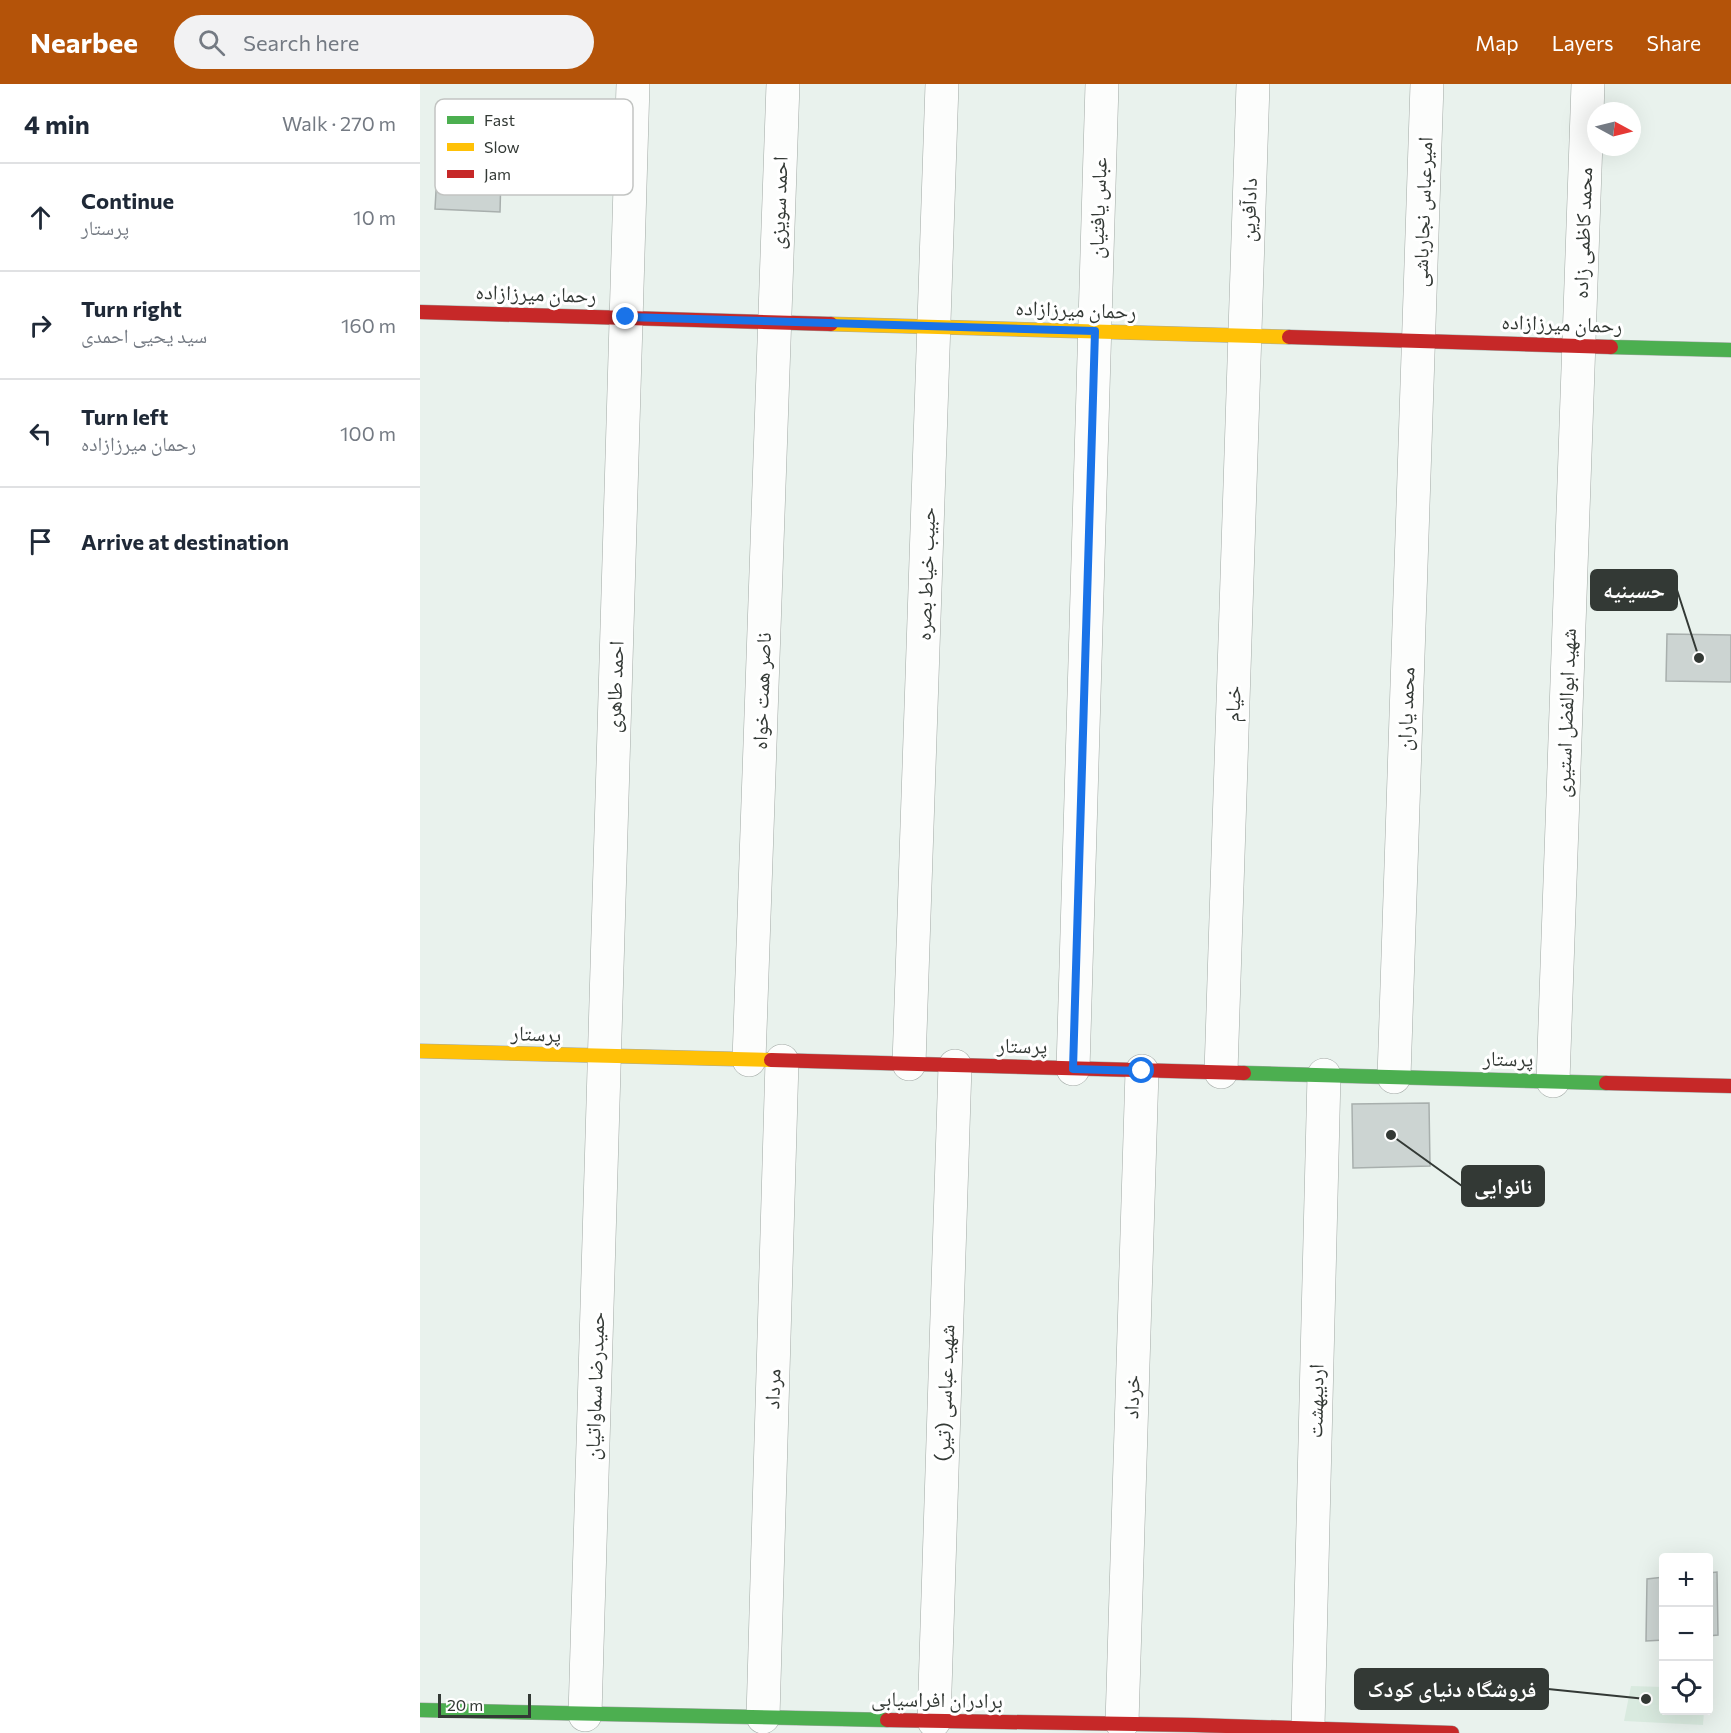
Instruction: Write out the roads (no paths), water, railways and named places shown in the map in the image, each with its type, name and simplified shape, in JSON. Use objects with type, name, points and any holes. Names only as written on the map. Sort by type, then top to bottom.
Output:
[{"type":"street","name":"احمد طاهری","points":[[633,84],[633,99]]},
{"type":"street","name":"احمد سویزی","points":[[775,322],[783,84]]},
{"type":"street","name":"حبیب خیاط بصره","points":[[909,1064],[942,84]]},
{"type":"street","name":"عباس یافتیان","points":[[1073,1069],[1102,84]]},
{"type":"street","name":"دادآفرین","points":[[1245,336],[1253,84]]},
{"type":"street","name":"امیرعباس نجارباشی","points":[[1419,341],[1427,84]]},
{"type":"street","name":"محمد کاظمی زاده","points":[[1579,345],[1588,84]]},
{"type":"street","name":"احمد طاهری","points":[[604,1057],[630,195]]},
{"type":"street","name":"رحمان میرزازاده","points":[[420,312],[1731,350]]},
{"type":"street","name":"ناصر همت خواه","points":[[749,1060],[775,322]]},
{"type":"street","name":"خیام","points":[[1221,1072],[1245,336]]},
{"type":"street","name":"محمد یاران","points":[[1394,1077],[1419,341]]},
{"type":"street","name":"شهید ابوالفضل استیری","points":[[1553,1081],[1579,345]]},
{"type":"street","name":"پرستار","points":[[420,1052],[1731,1086]]},
{"type":"street","name":"حمیدرضا سماواتیان","points":[[585,1715],[604,1057]]},
{"type":"street","name":"مرداد","points":[[763,1717],[782,1061]]},
{"type":"street","name":"شهید عباسی (تیر)","points":[[934,1721],[955,1066]]},
{"type":"street","name":"خرداد","points":[[1122,1723],[1142,1071]]},
{"type":"street","name":"اردیبهشت","points":[[1308,1727],[1324,1075]]},
{"type":"street","name":"برادران افراسیابی","points":[[420,1710],[585,1715],[1308,1727],[1452,1733]]},
{"type":"place","name":"حسینیه","points":[[1699,658]]},
{"type":"place","name":"نانوایی","points":[[1391,1135]]},
{"type":"place","name":"فروشگاه دنیای کودک","points":[[1646,1699]]}]
